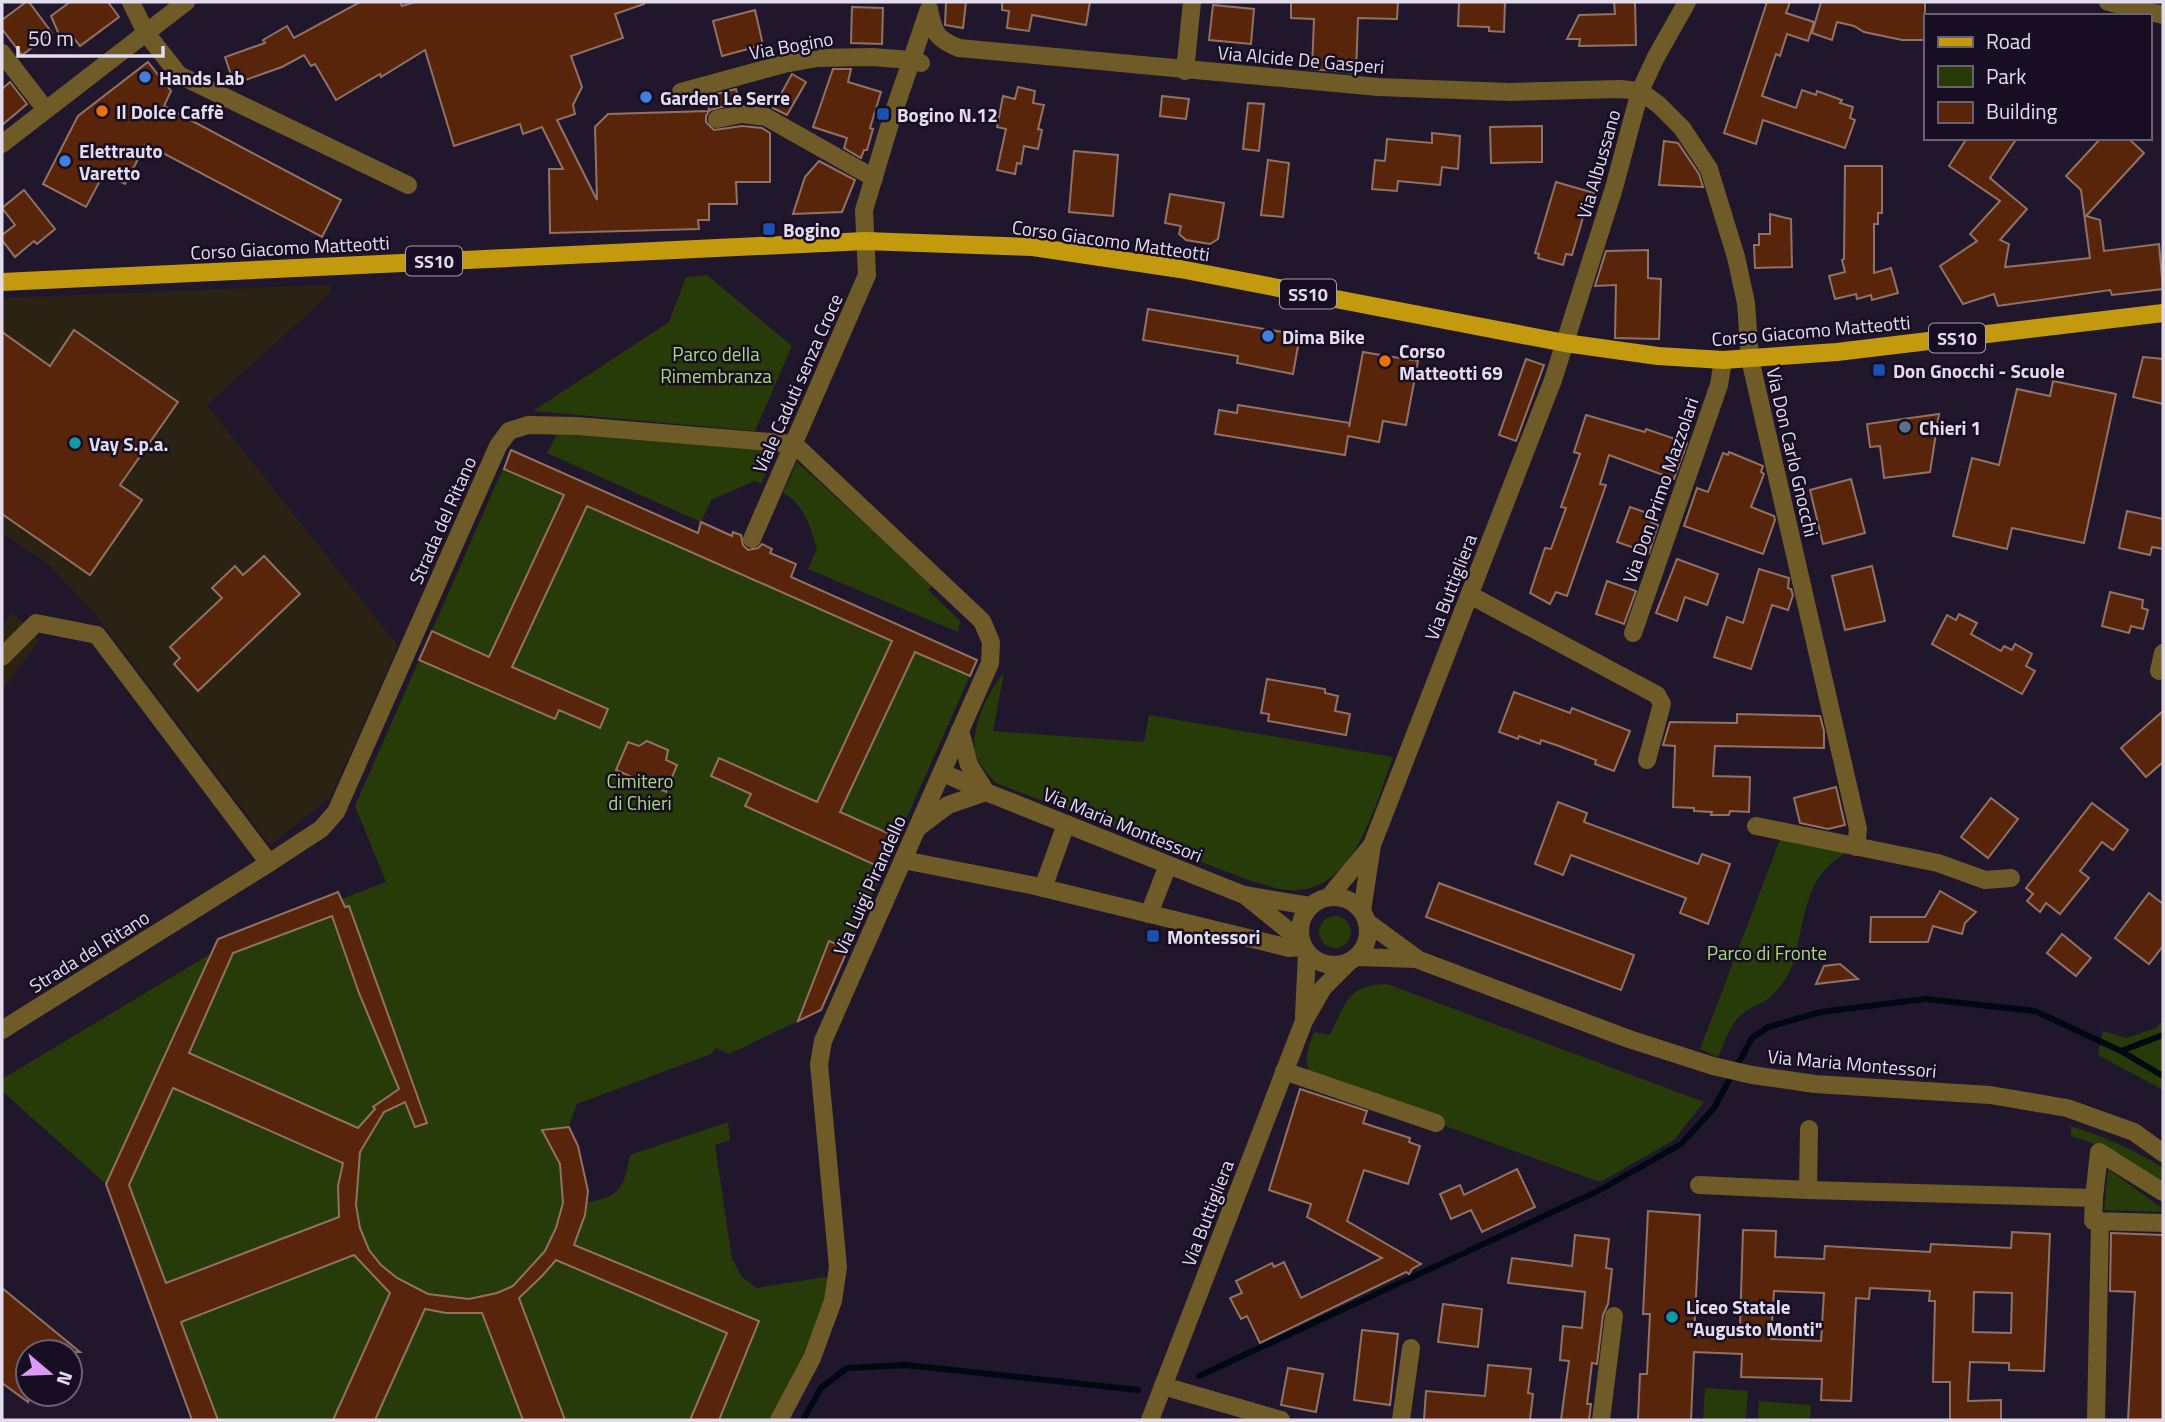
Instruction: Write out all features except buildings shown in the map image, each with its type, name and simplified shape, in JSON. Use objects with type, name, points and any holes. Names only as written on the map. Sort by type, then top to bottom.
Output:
[{"type":"main road","name":"Corso Giacomo Matteotti","points":[[2,282],[865,241],[1046,249],[1180,269],[1565,343],[1658,356],[1723,360],[1837,352],[2163,313]]},
{"type":"street","points":[[131,2],[146,33],[179,75],[408,185]]},
{"type":"street","points":[[2,144],[186,2]]},
{"type":"street","points":[[1185,71],[1192,2]]},
{"type":"street","name":"Via Albussano","points":[[1565,343],[1614,188],[1640,91],[1687,2]]},
{"type":"street","points":[[2108,2],[2163,15]]},
{"type":"street","points":[[930,6],[934,32],[943,42],[959,48]]},
{"type":"street","points":[[865,241],[864,210],[902,92],[916,62],[930,6]]},
{"type":"street","name":"Via Alcide De Gasperi","points":[[916,62],[938,52],[959,48],[1378,87],[1509,92],[1620,89],[1640,91]]},
{"type":"street","points":[[2,53],[46,110]]},
{"type":"street","name":"Via Bogino","points":[[681,92],[817,58],[872,57],[916,62]]},
{"type":"street","name":"Via Don Carlo Gnocchi","points":[[1640,91],[1682,128],[1709,169],[1736,257],[1746,303],[1750,359],[1858,829],[1856,847]]},
{"type":"street","points":[[717,120],[742,114],[766,117],[874,178]]},
{"type":"street","name":"Viale Caduti senza Croce","points":[[751,539],[867,275],[865,241]]},
{"type":"street","name":"Via Buttigliera","points":[[1365,917],[1372,845],[1565,343]]},
{"type":"street","name":"Via Don Primo Mazzolari","points":[[1633,633],[1719,385],[1723,360]]},
{"type":"street","name":"Strada del Ritano","points":[[2,1030],[269,863],[321,829],[336,812],[498,446],[509,431],[528,425],[576,426],[794,444]]},
{"type":"street","name":"Via Luigi Pirandello","points":[[779,1420],[812,1358],[832,1301],[838,1266],[819,1064],[823,1041],[990,663],[991,642],[982,621],[794,444]]},
{"type":"street","points":[[1470,595],[1657,695],[1662,704],[1647,760]]},
{"type":"street","points":[[2,657],[36,622],[97,635],[269,863]]},
{"type":"street","points":[[2159,671],[2163,653]]},
{"type":"street","points":[[917,828],[948,805],[985,792],[969,765],[960,730]]},
{"type":"street","name":"Via Maria Montessori","points":[[943,773],[1244,895],[1310,906]]},
{"type":"street","points":[[1043,888],[1066,824]]},
{"type":"street","points":[[1756,826],[1938,863],[1985,880],[2011,878]]},
{"type":"street","name":"Via Buttigliera","points":[[1329,897],[1372,845]]},
{"type":"street","points":[[903,860],[1043,888],[1289,948],[1303,946]]},
{"type":"street","points":[[1149,914],[1168,865]]},
{"type":"street","name":"Via Maria Montessori","points":[[1244,895],[1303,946]]},
{"type":"street","points":[[1329,897],[1348,899],[1365,917],[1367,941],[1352,960],[1337,966],[1325,965],[1303,946],[1301,921],[1310,906],[1329,897]]},
{"type":"street","name":"Via Maria Montessori","points":[[1365,917],[1419,960],[1629,1039],[1716,1066],[1742,1073],[1815,1084],[1990,1095],[2067,1108],[2134,1132],[2163,1153]]},
{"type":"street","name":"Via Buttigliera","points":[[1303,946],[1304,1021]]},
{"type":"street","name":"Via Buttigliera","points":[[1150,1420],[1304,1021],[1323,988],[1352,960]]},
{"type":"street","name":"Via Maria Montessori","points":[[1352,960],[1419,960]]},
{"type":"street","points":[[1284,1070],[1437,1123]]},
{"type":"street","points":[[1808,1190],[1809,1129]]},
{"type":"street","points":[[2163,1192],[2099,1152],[2093,1221],[2163,1223]]},
{"type":"street","points":[[1699,1185],[2095,1198]]},
{"type":"street","points":[[2096,1420],[2100,1221]]},
{"type":"street","points":[[1601,1420],[1615,1316]]},
{"type":"street","points":[[1401,1420],[1411,1348]]},
{"type":"street","points":[[1163,1387],[1280,1420]]},
{"type":"shaded area","points":[[330,285],[331,293],[207,405],[398,646],[331,797],[270,845],[95,614],[47,563],[2,533],[2,298]]},
{"type":"shaded area","points":[[12,612],[40,639],[2,691],[2,627]]},
{"type":"green space","name":"Parco della Rimembranza","points":[[707,275],[792,346],[755,431],[533,411],[669,322],[686,277]]},
{"type":"green space","points":[[557,434],[776,451],[761,484],[755,481],[711,500],[701,522],[547,453]]},
{"type":"green space","name":"Cimitero di Chieri","points":[[511,450],[977,660],[821,1010],[729,1054],[716,1048],[711,1054],[577,1104],[569,1126],[582,1163],[588,1202],[608,1197],[620,1188],[630,1155],[728,1122],[730,1140],[715,1145],[732,1259],[742,1277],[757,1288],[825,1277],[831,1279],[825,1298],[804,1351],[771,1420],[192,1420],[106,1184],[2,1091],[2,1079],[212,953],[218,939],[338,892],[342,899],[386,882],[355,806]]},
{"type":"green space","points":[[797,462],[933,585],[928,590],[960,621],[958,632],[808,569],[817,549],[812,533],[806,517],[796,503],[783,493]]},
{"type":"green space","points":[[1004,673],[993,731],[1144,742],[1149,715],[1393,757],[1369,822],[1345,863],[1330,878],[1311,888],[1279,889],[1251,881],[996,783],[984,770],[974,746],[981,712],[992,689]]},
{"type":"green space","name":"Parco di Fronte","points":[[1783,832],[1856,847],[1841,856],[1820,876],[1809,898],[1788,974],[1771,996],[1738,1018],[1718,1057],[1700,1049]]},
{"type":"green space","points":[[1335,916],[1347,920],[1351,932],[1347,944],[1335,948],[1323,944],[1319,932],[1323,920]]},
{"type":"green space","points":[[1387,984],[1704,1102],[1674,1140],[1600,1182],[1316,1079],[1307,1063],[1314,1032],[1330,1035],[1345,1005],[1356,992],[1374,985]]},
{"type":"green space","points":[[2163,1020],[2163,1090],[2098,1055],[2103,1031],[2126,1038],[2156,1028]]},
{"type":"green space","points":[[2071,1126],[2118,1144],[2152,1161],[2163,1168],[2163,1182],[2098,1145],[2071,1136]]},
{"type":"green space","points":[[2108,1169],[2163,1209],[2163,1212],[2104,1210]]},
{"type":"green space","points":[[1705,1388],[1748,1391],[1746,1420],[1703,1420]]},
{"type":"green space","points":[[1759,1401],[1811,1405],[1810,1420],[1758,1420]]},
{"type":"waterway","points":[[1199,1376],[1598,1191],[1681,1144],[1714,1108],[1752,1038],[1768,1027],[1821,1012],[1925,999],[2035,1011],[2121,1051],[2163,1076]]},
{"type":"waterway","points":[[2121,1051],[2163,1035]]},
{"type":"waterway","points":[[803,1420],[821,1388],[847,1368],[906,1365],[1138,1390]]},
{"type":"place","name":"Hands Lab","points":[[145,77]]},
{"type":"place","name":"Garden Le Serre","points":[[646,97]]},
{"type":"place","name":"Il Dolce Caffè","points":[[102,111]]},
{"type":"place","name":"Bogino N.12","points":[[883,114]]},
{"type":"place","name":"Elettrauto Varetto","points":[[65,161]]},
{"type":"place","name":"Bogino","points":[[769,229]]},
{"type":"place","name":"Dima Bike","points":[[1268,336]]},
{"type":"place","name":"Corso Matteotti 69","points":[[1385,361]]},
{"type":"place","name":"Don Gnocchi - Scuole","points":[[1879,370]]},
{"type":"place","name":"Chieri 1","points":[[1905,427]]},
{"type":"place","name":"Vay S.p.a.","points":[[75,443]]},
{"type":"place","name":"Montessori","points":[[1153,936]]},
{"type":"place","name":"Liceo Statale \"Augusto Monti\"","points":[[1672,1317]]}]
